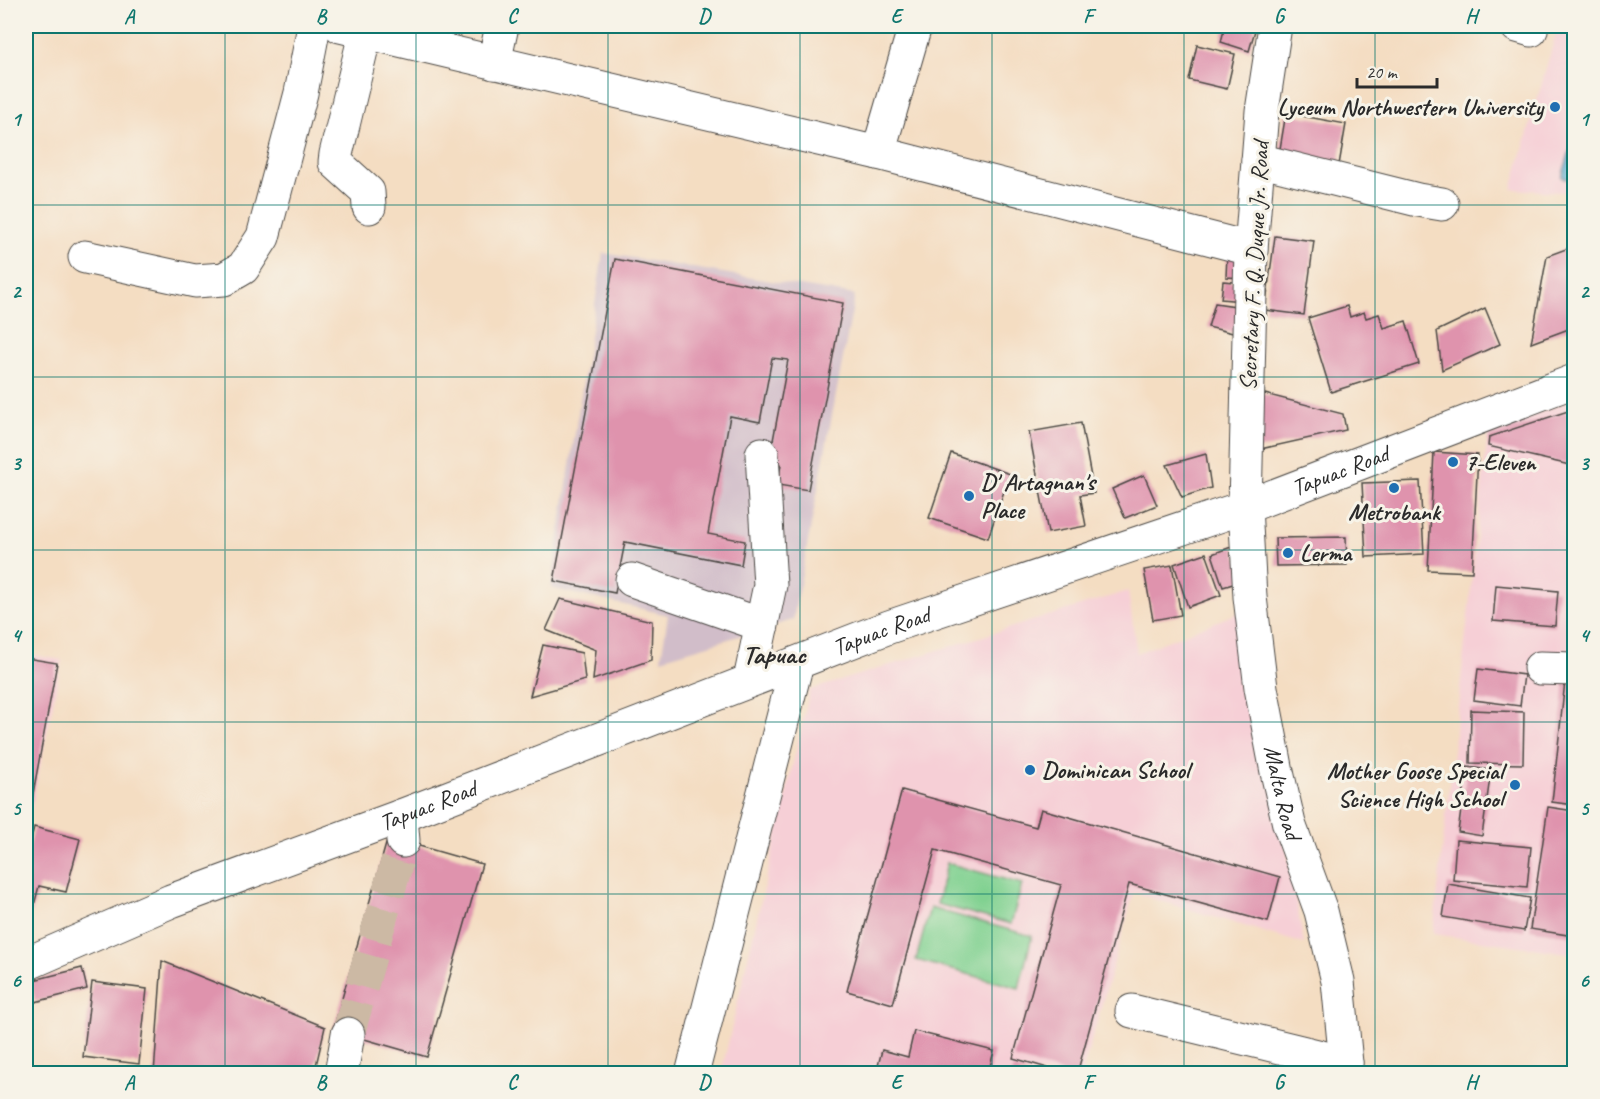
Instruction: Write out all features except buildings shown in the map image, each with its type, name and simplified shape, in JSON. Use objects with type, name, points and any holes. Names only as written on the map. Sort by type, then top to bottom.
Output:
[{"type":"street","points":[[85,257],[195,281],[224,279],[243,268],[263,237],[301,93],[314,26]]},
{"type":"street","points":[[494,63],[502,26]]},
{"type":"street","points":[[878,153],[915,26]]},
{"type":"street","name":"Secretary F. Q. Duque Jr. Road","points":[[1245,507],[1251,249],[1262,111],[1275,26]]},
{"type":"street","points":[[369,207],[368,192],[335,162],[357,27],[494,63],[878,153],[1251,249]]},
{"type":"street","points":[[1258,160],[1442,204]]},
{"type":"street","name":"Tapuac Road","points":[[26,964],[171,901],[402,829],[750,680],[889,627],[1245,507],[1575,381]]},
{"type":"street","points":[[750,680],[770,585],[762,454]]},
{"type":"street","name":"Malta Road","points":[[1245,507],[1250,597],[1261,688],[1276,772],[1289,824],[1321,911],[1338,981],[1345,1068]]},
{"type":"street","points":[[632,580],[762,625]]},
{"type":"street","points":[[692,1074],[797,663]]},
{"type":"street","points":[[1540,668],[1575,669]]},
{"type":"street","points":[[1132,1011],[1345,1068]]},
{"type":"street","points":[[341,1074],[348,1034]]},
{"type":"shaded area","name":"Lyceum Northwestern University","points":[[1558,26],[1574,26],[1574,193],[1512,189]]},
{"type":"shaded area","points":[[603,253],[855,295],[793,620],[661,659],[668,615],[551,588]]},
{"type":"shaded area","points":[[1574,399],[1574,954],[1433,934],[1488,433]]},
{"type":"shaded area","name":"Dominican School","points":[[1128,591],[1137,653],[1243,611],[1304,944],[1134,893],[1082,1073],[721,1074],[810,690]]},
{"type":"shaded area","points":[[26,654],[62,660],[26,835]]},
{"type":"green space","points":[[947,863],[1022,884],[1011,924],[937,904]]},
{"type":"green space","points":[[930,908],[1032,936],[1019,988],[916,960]]},
{"type":"water","points":[[1574,138],[1574,181],[1562,177]]},
{"type":"tunnel","points":[[348,1034],[403,841]]},
{"type":"place","name":"Lyceum Northwestern University","points":[[1555,107]]},
{"type":"place","name":"7-Eleven","points":[[1453,462]]},
{"type":"place","name":"Metrobank","points":[[1394,488]]},
{"type":"place","name":"D' Artagnan's Place","points":[[969,496]]},
{"type":"place","name":"Lerma","points":[[1288,553]]},
{"type":"place","name":"Dominican School","points":[[1030,770]]},
{"type":"place","name":"Mother Goose Special Science High School","points":[[1515,785]]},
{"type":"district","name":"Tapuac","points":[[774,654]]}]
